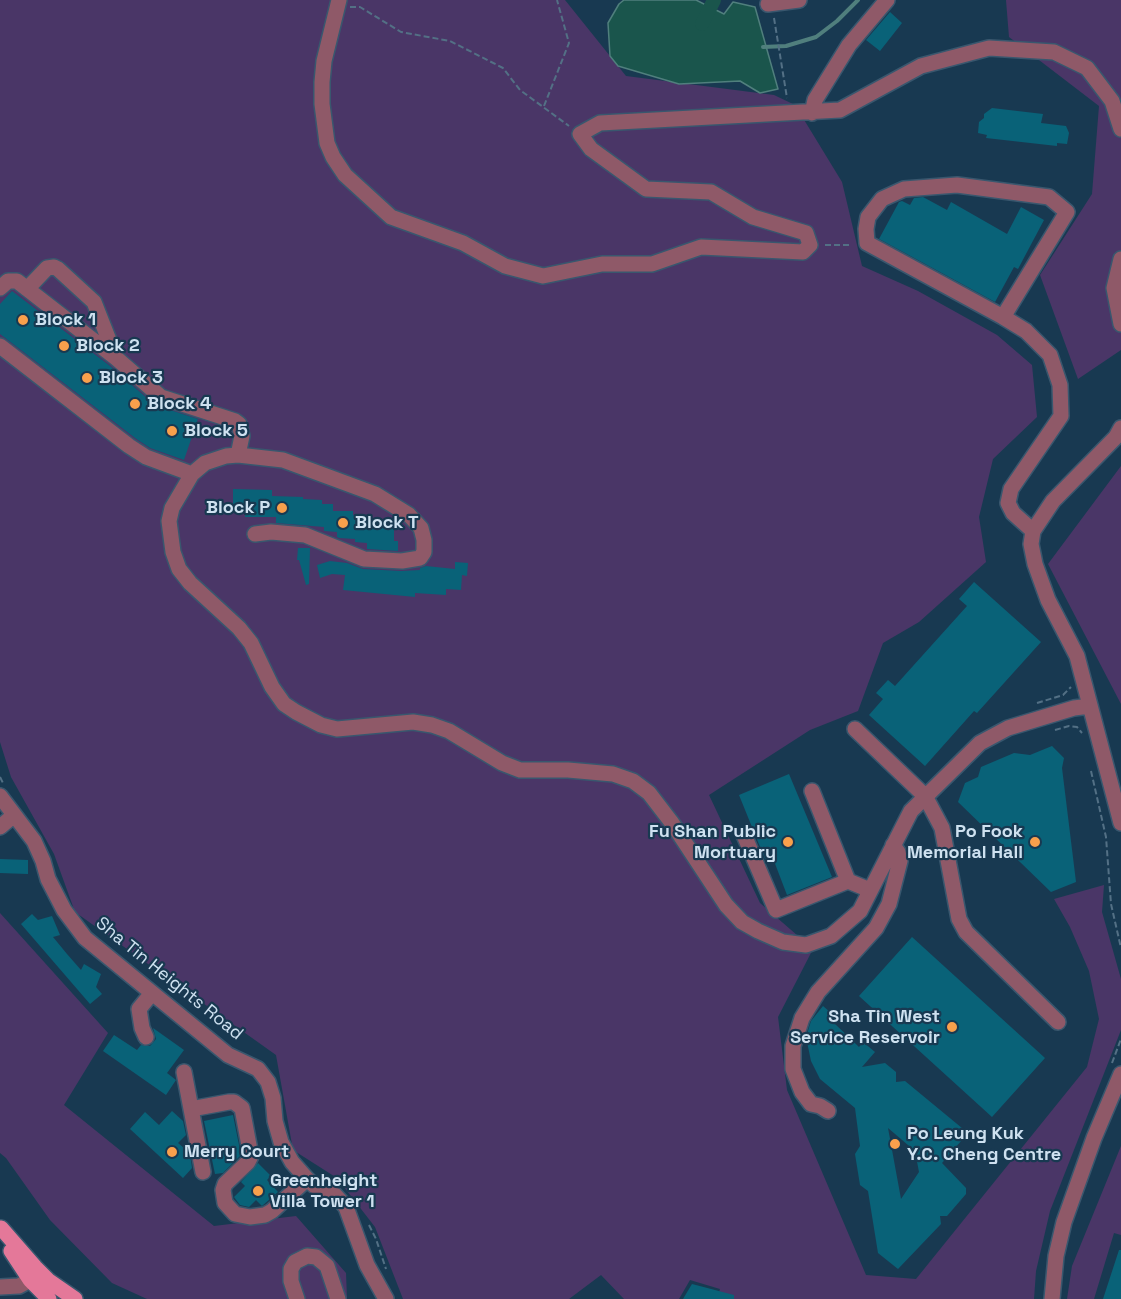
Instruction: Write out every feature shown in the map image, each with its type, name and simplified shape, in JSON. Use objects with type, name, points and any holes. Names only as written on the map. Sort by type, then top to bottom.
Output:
[{"type":"main road","points":[[1,1227],[10,1250],[30,1280],[50,1299]]},
{"type":"main road","points":[[1,1227],[35,1268],[75,1299]]},
{"type":"street","points":[[770,8],[799,0]]},
{"type":"street","points":[[812,113],[815,100],[849,45],[886,0]]},
{"type":"street","points":[[339,3],[329,40],[322,82],[327,143],[333,158],[345,175],[391,217],[463,243],[505,266],[543,276],[602,264],[652,264],[701,247],[803,252],[810,245],[806,233],[753,218],[711,192],[646,189],[591,149],[580,134],[600,123],[840,110],[921,66],[989,48],[1054,52],[1087,68],[1112,101],[1121,129]]},
{"type":"street","points":[[1003,317],[1066,212],[1049,197],[957,185],[904,189],[882,199],[868,217],[867,243],[1026,331],[1050,355],[1060,385],[1061,416],[1011,489],[1008,503],[1013,513],[1033,531]]},
{"type":"street","points":[[1121,259],[1114,288],[1121,324]]},
{"type":"street","points":[[27,289],[47,268],[58,269],[94,302],[116,358]]},
{"type":"street","points":[[0,288],[3,284],[13,280],[27,289],[116,358],[161,397],[235,421],[239,424],[242,436],[238,455]]},
{"type":"street","points":[[0,346],[129,446],[146,457],[192,474]]},
{"type":"street","points":[[1121,428],[1116,437],[1053,501],[1033,531],[1031,544],[1035,564],[1048,600],[1077,656],[1121,823]]},
{"type":"street","points":[[1087,468],[1121,439]]},
{"type":"street","points":[[255,534],[272,532],[305,535],[364,559],[413,561],[420,558],[424,552],[424,540],[421,528],[409,515],[375,494],[283,460],[238,455],[226,456],[205,463],[192,474],[172,508],[169,521],[173,552],[179,569],[190,583],[240,627],[272,687],[284,704],[321,725],[337,729],[413,722],[432,725],[449,731],[502,763],[520,770],[568,770],[613,774],[633,781],[650,793],[672,822],[726,905],[742,922],[783,942],[806,945],[831,936],[860,911],[904,822],[925,796],[980,743],[1008,728],[1074,708],[1090,706]]},
{"type":"street","points":[[855,729],[925,796],[942,828],[958,919],[966,932],[1058,1022]]},
{"type":"street","points":[[812,791],[848,881]]},
{"type":"street","name":"Sha Tin Heights Road","points":[[0,796],[34,841],[48,879],[64,910],[85,938],[228,1055],[258,1069],[268,1082],[273,1098],[274,1121],[281,1142],[292,1162],[307,1179],[315,1186],[335,1196],[346,1207],[367,1265],[386,1299]]},
{"type":"street","points":[[0,827],[13,816]]},
{"type":"street","points":[[744,835],[776,910],[848,881],[870,890]]},
{"type":"street","points":[[828,1111],[811,1104],[802,1092],[793,1069],[793,1046],[802,1018],[818,992],[876,928],[889,904],[900,861],[893,845]]},
{"type":"street","points":[[146,1037],[139,1010],[152,993]]},
{"type":"street","points":[[184,1072],[202,1172]]},
{"type":"street","points":[[1052,1299],[1054,1270],[1064,1222],[1115,1073]]},
{"type":"street","points":[[190,1109],[229,1102],[234,1102],[242,1108],[250,1156],[248,1162],[225,1184],[223,1190],[225,1203],[235,1214],[250,1217],[265,1215],[307,1179]]},
{"type":"street","points":[[297,1299],[291,1281],[291,1269],[299,1259],[311,1256],[320,1259],[327,1266],[338,1299]]},
{"type":"street","points":[[0,1287],[20,1286],[30,1280]]},
{"type":"path","points":[[544,106],[569,43],[557,0]]},
{"type":"path","points":[[339,3],[360,8],[401,32],[450,41],[503,68],[520,90],[580,134]]},
{"type":"path","points":[[770,8],[788,105]]},
{"type":"path","points":[[810,245],[848,246],[867,243]]},
{"type":"path","points":[[1048,732],[1069,726],[1077,727],[1083,734]]},
{"type":"path","points":[[1091,768],[1106,837],[1111,904],[1121,948]]},
{"type":"path","points":[[1115,1073],[1121,1039]]},
{"type":"shaded area","points":[[0,0],[565,0],[626,76],[774,95],[795,105],[842,182],[862,266],[918,291],[997,335],[1032,365],[1037,417],[993,459],[979,517],[986,562],[919,622],[883,643],[858,711],[810,730],[709,795],[760,903],[813,949],[778,1017],[787,1090],[866,1275],[916,1279],[1087,1067],[1099,1019],[1089,971],[1070,927],[1054,899],[1104,885],[1102,912],[1121,979],[1121,1030],[1050,1211],[1036,1271],[1034,1299],[717,1299],[720,1289],[690,1280],[679,1299],[624,1299],[601,1275],[569,1299],[403,1299],[375,1227],[337,1178],[293,1150],[276,1055],[75,912],[54,854],[11,777],[0,742]]},
{"type":"shaded area","points":[[624,0],[696,0],[724,14],[733,2],[755,7],[778,89],[760,93],[740,81],[679,84],[618,66],[610,56],[608,23],[619,4]]},
{"type":"shaded area","points":[[1006,0],[1121,0],[1121,350],[1078,379],[1040,275],[1092,194],[1099,106],[1009,37]]},
{"type":"shaded area","points":[[1121,466],[1121,704],[1048,564]]},
{"type":"shaded area","points":[[0,913],[108,1033],[64,1105],[214,1226],[296,1216],[346,1273],[347,1299],[147,1299],[112,1283],[50,1220],[6,1158],[0,1153]]},
{"type":"shaded area","points":[[1121,1146],[1121,1235],[1114,1233],[1094,1299],[1067,1299],[1072,1266]]},
{"type":"building","points":[[890,12],[902,23],[880,51],[866,40]]},
{"type":"building","points":[[992,108],[1043,114],[1041,123],[1066,126],[1069,133],[1067,144],[1057,143],[1057,146],[986,138],[987,135],[978,133],[979,122]]},
{"type":"building","points":[[923,197],[947,210],[951,202],[1007,234],[1021,207],[1044,220],[1018,269],[1014,267],[995,302],[879,239],[899,202],[910,205],[914,198]]},
{"type":"building","points":[[12,291],[110,366],[155,405],[198,419],[184,460],[150,448],[135,438],[0,334],[0,304]]},
{"type":"building","points":[[233,489],[272,490],[272,496],[322,500],[322,504],[333,504],[333,511],[353,511],[353,515],[364,515],[363,521],[383,521],[383,525],[394,526],[394,541],[398,541],[398,551],[367,549],[367,543],[355,542],[355,539],[339,538],[337,532],[324,531],[324,527],[276,523],[276,517],[245,517],[245,510],[233,510]]},
{"type":"building","points":[[298,548],[310,548],[309,584],[306,585],[299,560],[297,560]]},
{"type":"building","points":[[330,561],[347,563],[363,569],[401,571],[420,570],[426,566],[455,569],[455,562],[468,563],[467,576],[462,575],[461,590],[446,589],[446,595],[415,593],[415,597],[343,590],[345,575],[332,574],[320,578],[317,565]]},
{"type":"building","points":[[974,582],[1041,642],[925,766],[869,715],[883,699],[876,693],[888,680],[895,686],[967,606],[959,599]]},
{"type":"building","name":"Po Fook Memorial Hall","points":[[1052,746],[1064,758],[1062,768],[1076,882],[1051,892],[958,802],[965,783],[978,777],[981,767],[1014,753],[1030,755]]},
{"type":"building","name":"Fu Shan Public Mortuary","points":[[789,774],[832,877],[787,895],[774,861],[767,864],[739,795]]},
{"type":"building","points":[[0,859],[28,860],[28,874],[0,873]]},
{"type":"building","points":[[32,914],[38,920],[52,916],[60,935],[53,937],[67,954],[81,970],[84,964],[101,974],[96,987],[102,994],[90,1004],[21,924]]},
{"type":"building","name":"Sha Tin West Service Reservoir","points":[[912,937],[1045,1058],[992,1117],[859,996]]},
{"type":"building","points":[[823,1006],[838,1019],[834,1023],[859,1047],[863,1042],[875,1052],[862,1067],[885,1063],[896,1072],[896,1082],[905,1081],[968,1133],[942,1163],[966,1188],[966,1194],[947,1216],[940,1216],[941,1224],[898,1269],[878,1253],[868,1191],[860,1185],[855,1154],[860,1146],[855,1108],[820,1079],[811,1061],[806,1037],[811,1021]],"holes":[[[888,1128],[915,1151],[919,1172],[901,1199]]]},
{"type":"building","points":[[153,1028],[184,1050],[167,1073],[176,1080],[166,1095],[103,1051],[114,1035],[137,1050],[141,1045],[150,1046],[156,1039]]},
{"type":"building","name":"Merry Court","points":[[172,1111],[183,1121],[186,1135],[178,1143],[190,1153],[192,1168],[183,1178],[130,1129],[145,1112],[159,1125]]},
{"type":"building","points":[[233,1115],[241,1155],[223,1173],[215,1174],[204,1121]]},
{"type":"building","name":"Greenheight Villa Tower 1","points":[[258,1163],[271,1176],[267,1180],[278,1192],[262,1206],[256,1200],[249,1207],[240,1205],[234,1197],[245,1186],[241,1182]]},
{"type":"building","points":[[1119,1250],[1121,1250],[1121,1299],[1103,1299]]},
{"type":"building","points":[[692,1284],[734,1295],[734,1299],[683,1299]]},
{"type":"waterway","points":[[702,24],[714,0]]},
{"type":"waterway","points":[[763,47],[786,46],[816,37],[837,21],[858,0]]},
{"type":"place","name":"Block 1","points":[[23,320]]},
{"type":"place","name":"Block 2","points":[[64,346]]},
{"type":"place","name":"Block 3","points":[[87,378]]},
{"type":"place","name":"Block 4","points":[[135,404]]},
{"type":"place","name":"Block 5","points":[[172,431]]},
{"type":"place","name":"Block P","points":[[282,508]]},
{"type":"place","name":"Block T","points":[[343,523]]},
{"type":"place","name":"Fu Shan Public Mortuary","points":[[788,842]]},
{"type":"place","name":"Po Fook Memorial Hall","points":[[1035,842]]},
{"type":"place","name":"Sha Tin West Service Reservoir","points":[[952,1027]]},
{"type":"place","name":"Po Leung Kuk Y.C. Cheng Centre","points":[[895,1144]]},
{"type":"place","name":"Merry Court","points":[[172,1152]]},
{"type":"place","name":"Greenheight Villa Tower 1","points":[[258,1191]]}]
